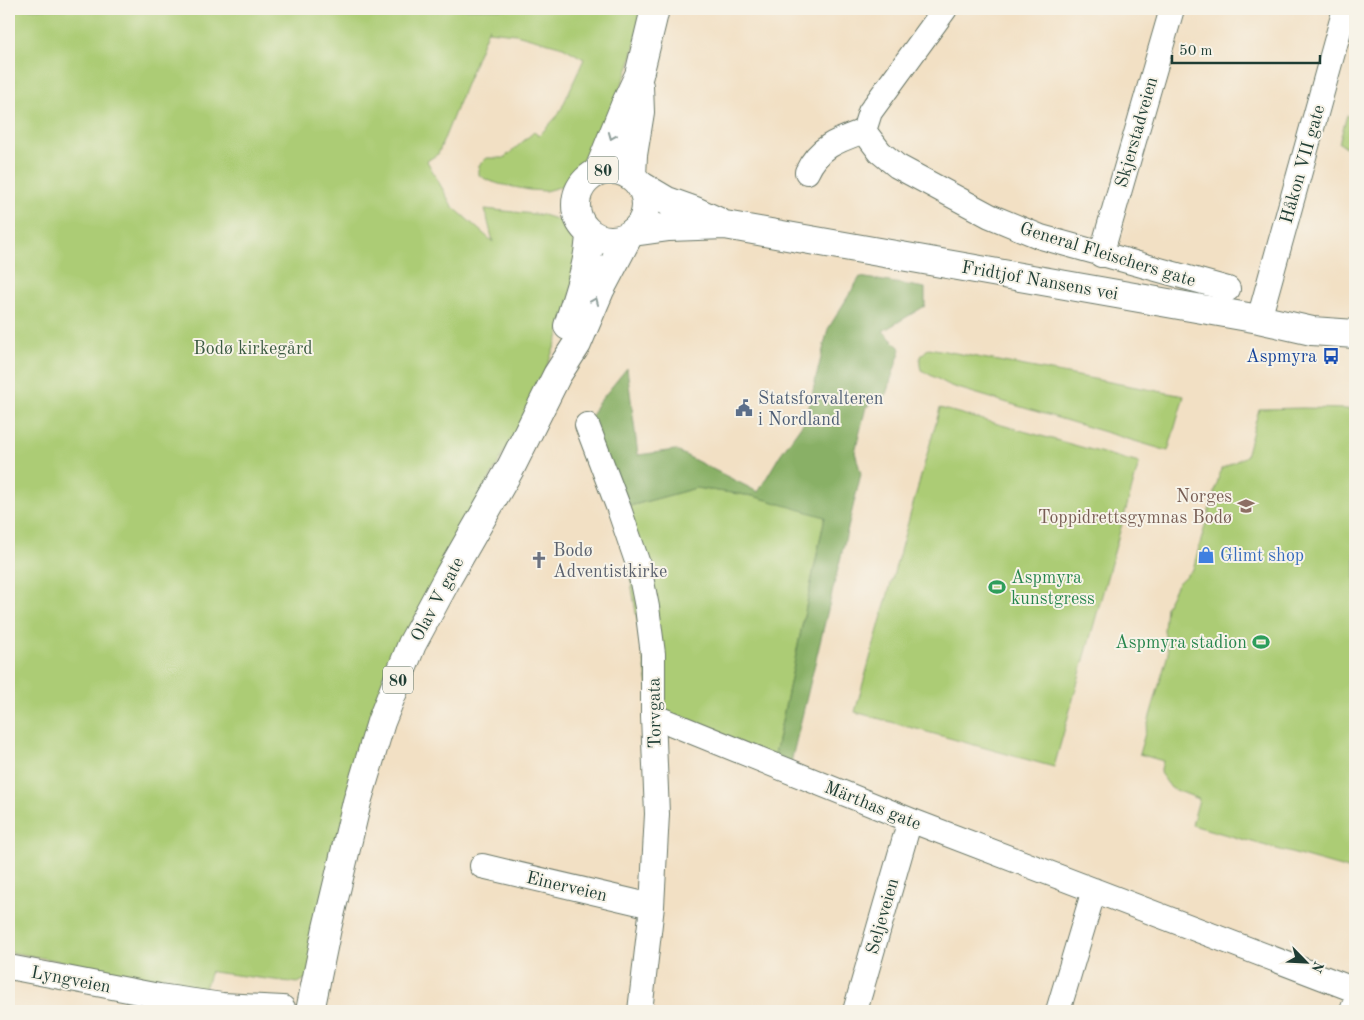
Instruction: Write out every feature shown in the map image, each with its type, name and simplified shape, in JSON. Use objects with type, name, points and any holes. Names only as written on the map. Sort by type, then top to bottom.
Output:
[{"type":"main road","name":"Olav V gate","points":[[557,375],[567,328],[581,284],[589,250],[590,233],[582,225],[577,214],[576,203],[578,193],[582,184],[598,172],[639,75],[655,9]]},
{"type":"main road","name":"Olav V gate","points":[[310,1011],[327,928],[357,802],[381,722],[412,644],[511,467],[557,375],[576,344],[600,290],[631,234],[645,215],[645,194],[636,180],[634,155],[640,112],[639,75]]},
{"type":"main road","name":"80","points":[[598,172],[616,169],[636,180]]},
{"type":"main road","name":"Fridtjof Nansens vei","points":[[636,180],[667,200],[725,225]]},
{"type":"main road","name":"Fridtjof Nansens vei","points":[[631,234],[669,227],[725,225],[1312,330],[1355,334]]},
{"type":"main road","points":[[590,233],[599,238],[609,240],[619,239],[631,234]]},
{"type":"street","points":[[807,172],[821,152],[837,140],[864,131],[870,112],[945,9]]},
{"type":"street","name":"Skjerstadveien","points":[[1101,255],[1172,9]]},
{"type":"street","name":"Håkon VII gate","points":[[1259,319],[1345,9]]},
{"type":"street","name":"General Fleischers gate","points":[[864,131],[880,152],[897,166],[990,216],[1041,237],[1228,289]]},
{"type":"street","name":"Torvgata","points":[[587,425],[639,567],[648,607],[653,654],[653,716],[657,814],[652,906],[640,1011]]},
{"type":"street","name":"Märthas gate","points":[[653,716],[910,820],[1355,990]]},
{"type":"street","name":"Seljeveien","points":[[854,1011],[910,820]]},
{"type":"street","name":"Einerveien","points":[[482,866],[652,906]]},
{"type":"street","points":[[1058,1011],[1094,890]]},
{"type":"street","name":"Lyngveien","points":[[9,967],[159,996],[222,1004],[283,1008]]},
{"type":"street","points":[[1352,1011],[1355,1003]]},
{"type":"green space","name":"Bodø kirkegård","points":[[9,9],[644,9],[629,67],[589,163],[575,178],[560,187],[545,191],[499,184],[479,175],[479,165],[487,158],[504,158],[534,132],[539,136],[559,114],[584,59],[563,47],[516,34],[488,31],[489,27],[438,154],[427,161],[452,206],[493,242],[485,209],[543,215],[559,220],[573,229],[578,240],[570,302],[537,391],[405,636],[309,977],[298,983],[211,971],[204,991],[201,991],[88,966],[9,952]]},
{"type":"green space","points":[[1347,115],[1355,120],[1355,153],[1339,143]]},
{"type":"green space","points":[[860,277],[925,288],[925,306],[883,331],[901,349],[885,397],[866,407],[855,452],[861,474],[790,771],[773,764],[825,517],[753,496],[696,488],[619,509],[587,425],[596,406],[627,368],[638,455],[675,450],[758,492],[780,455],[806,419],[828,329]]},
{"type":"green space","points":[[929,348],[1184,396],[1168,451],[951,386],[921,370],[920,358]]},
{"type":"green space","name":"Aspmyra kunstgress","points":[[940,408],[1139,463],[1054,767],[855,712]]},
{"type":"green space","name":"Aspmyra stadion","points":[[1259,409],[1347,409],[1355,411],[1355,871],[1192,825],[1199,799],[1171,788],[1160,773],[1163,761],[1139,754],[1168,654],[1164,630],[1166,606],[1177,584],[1193,569],[1221,469],[1246,456]]},
{"type":"green space","points":[[696,488],[753,496],[825,516],[773,764],[653,716],[619,509]]},
{"type":"place","name":"Aspmyra","points":[[1331,356]]},
{"type":"place","name":"Statsforvalteren i Nordland","points":[[744,408]]},
{"type":"place","name":"Norges Toppidrettsgymnas Bodø","points":[[1246,506]]},
{"type":"place","name":"Glimt shop","points":[[1206,555]]},
{"type":"place","name":"Bodø Adventistkirke","points":[[539,560]]},
{"type":"place","name":"Aspmyra kunstgress","points":[[997,587]]},
{"type":"place","name":"Aspmyra stadion","points":[[1261,642]]}]
